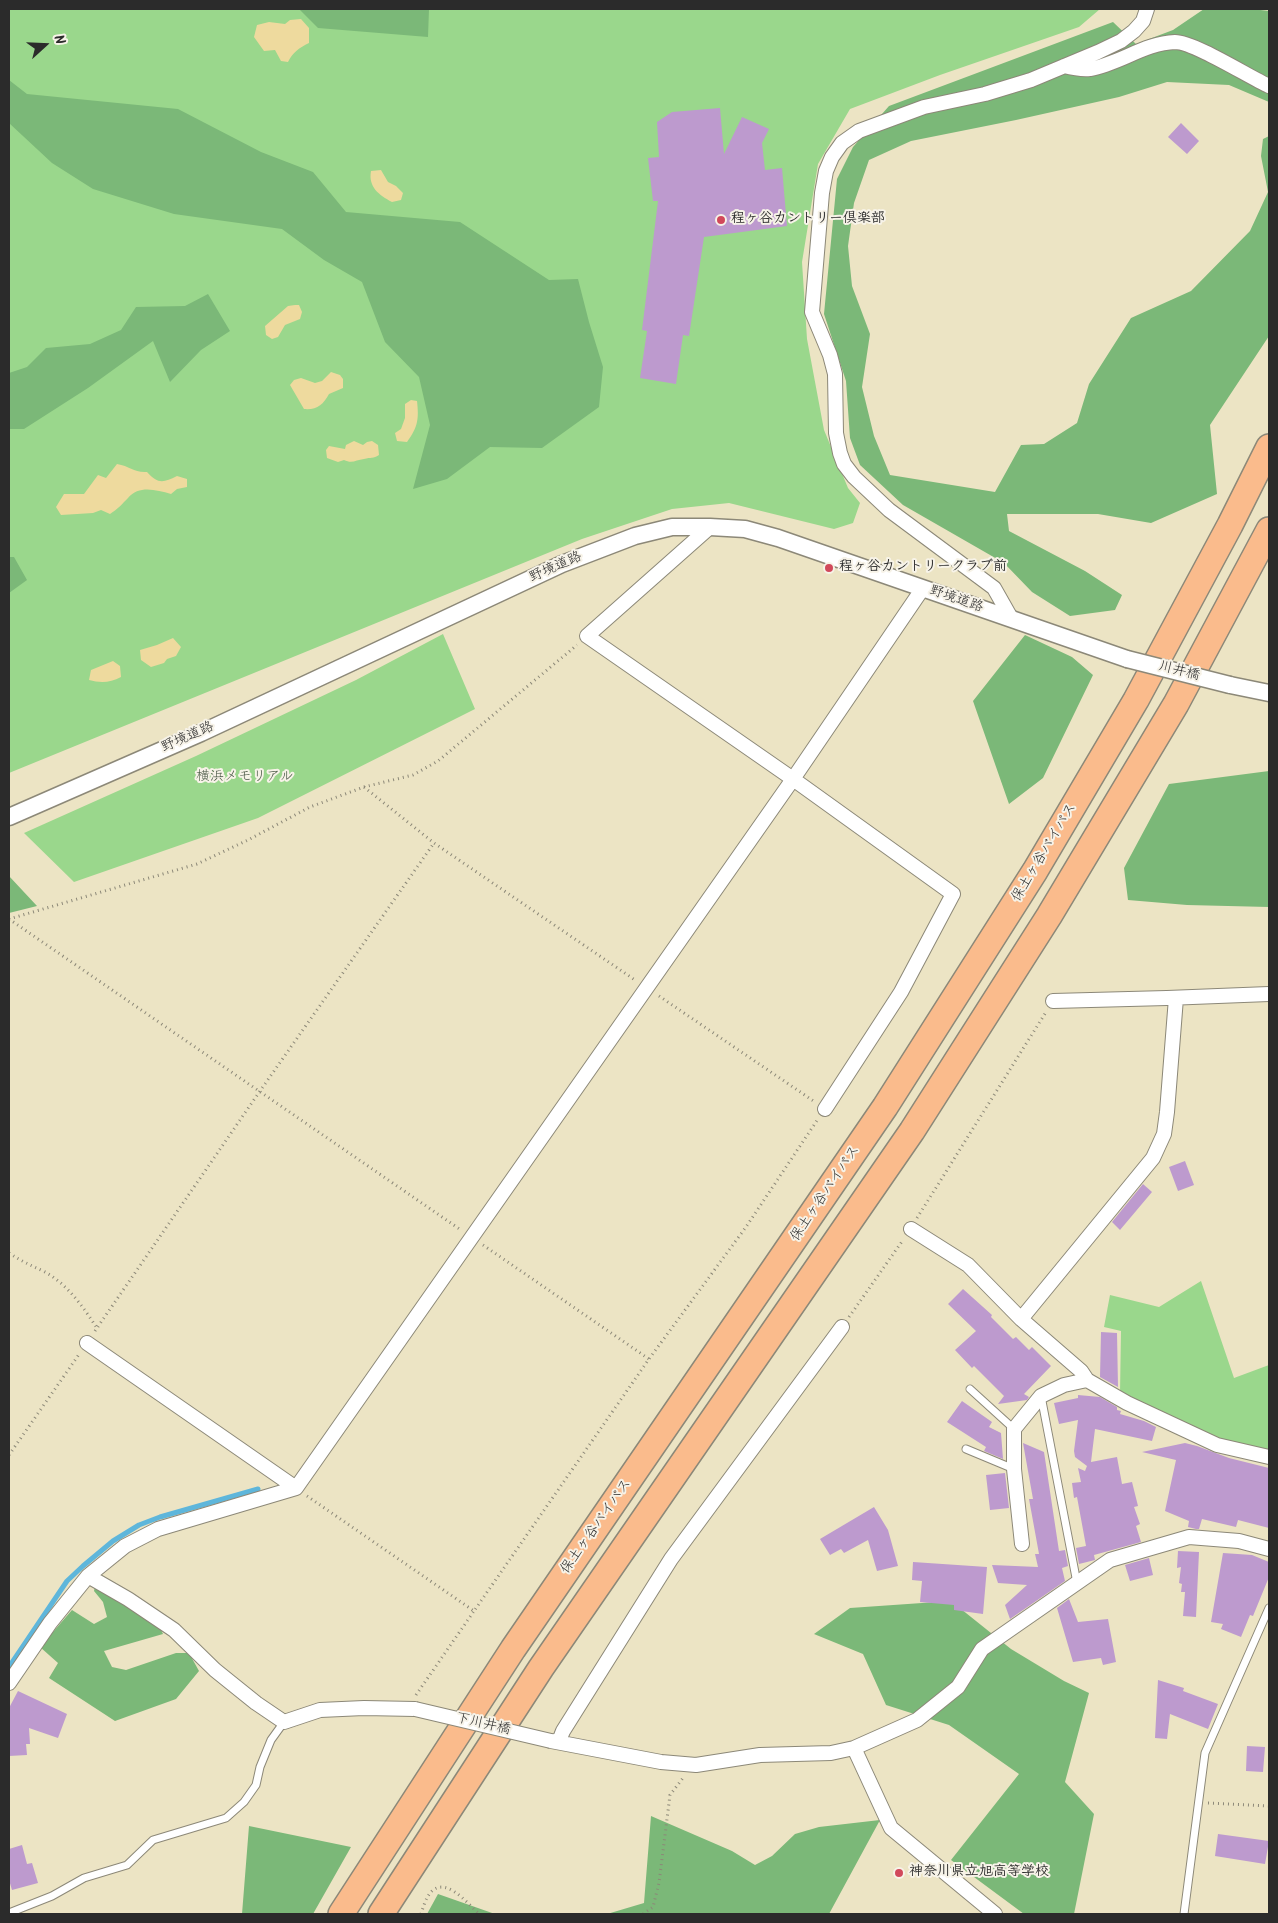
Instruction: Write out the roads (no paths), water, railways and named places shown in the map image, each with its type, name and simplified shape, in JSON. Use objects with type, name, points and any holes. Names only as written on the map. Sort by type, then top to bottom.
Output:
[{"type":"highway","name":"保土ヶ谷バイパス","points":[[341,1914],[513,1649],[885,1107],[1024,888],[1136,700],[1230,525],[1269,447]]},
{"type":"highway","points":[[381,1914],[541,1668],[912,1131],[1049,916],[1176,704],[1269,530]]},
{"type":"street","points":[[1011,618],[994,588],[889,510],[854,477],[844,464],[836,433],[835,374],[830,355],[812,312],[822,192],[826,171],[832,157],[842,143],[859,131],[924,107],[985,94],[1031,80],[1121,40],[1134,31],[1143,21],[1147,9]]},
{"type":"street","points":[[1064,66],[1082,69],[1102,66],[1145,50],[1176,42],[1191,46],[1269,86]]},
{"type":"street","name":"野境道路","points":[[9,817],[201,733],[562,564],[635,536],[672,527],[745,529],[778,538],[1127,659]]},
{"type":"street","points":[[710,527],[587,636],[793,779],[953,894],[900,992],[825,1109]]},
{"type":"street","points":[[10,1678],[50,1623],[88,1576],[125,1546],[158,1529],[296,1488],[793,779],[923,588]]},
{"type":"street","name":"川井橋","points":[[1127,659],[1269,693]]},
{"type":"street","points":[[1053,1000],[1269,994]]},
{"type":"street","points":[[1021,1318],[1153,1158],[1164,1134],[1176,998]]},
{"type":"street","points":[[910,1229],[968,1265],[1021,1318],[1081,1371],[1087,1380],[1127,1403],[1217,1445],[1269,1457]]},
{"type":"street","points":[[555,1741],[671,1559],[842,1327]]},
{"type":"street","points":[[87,1342],[296,1488]]},
{"type":"street","points":[[1022,1544],[1014,1470],[1014,1429],[1041,1396],[1064,1385],[1087,1380]]},
{"type":"street","name":"下川井橋","points":[[284,1722],[320,1710],[411,1709],[661,1762],[696,1765],[760,1755],[831,1753],[854,1748],[917,1720],[958,1686],[982,1649],[1110,1560],[1189,1537],[1239,1541],[1269,1549]]},
{"type":"street","points":[[88,1576],[128,1599],[174,1630],[215,1670],[256,1703],[284,1722]]},
{"type":"street","points":[[854,1748],[890,1828],[995,1914]]},
{"type":"lane","points":[[970,1389],[1014,1429]]},
{"type":"lane","points":[[1041,1396],[1077,1583]]},
{"type":"lane","points":[[966,1449],[1014,1470]]},
{"type":"lane","points":[[1184,1914],[1206,1753],[1269,1608]]},
{"type":"lane","points":[[9,1912],[52,1896],[84,1878],[127,1865],[153,1840],[226,1818],[244,1802],[256,1785],[260,1767],[271,1740],[284,1722]]},
{"type":"waterway","points":[[9,1667],[67,1581],[113,1541],[139,1525],[160,1517],[258,1489]]},
{"type":"place","name":"程ヶ谷カントリー倶楽部","points":[[721,220]]},
{"type":"place","name":"程ヶ谷カントリークラブ前","points":[[829,568]]},
{"type":"place","name":"神奈川県立旭高等学校","points":[[899,1873]]},
{"type":"park label","name":"横浜メモリアル","points":[[245,778]]}]
